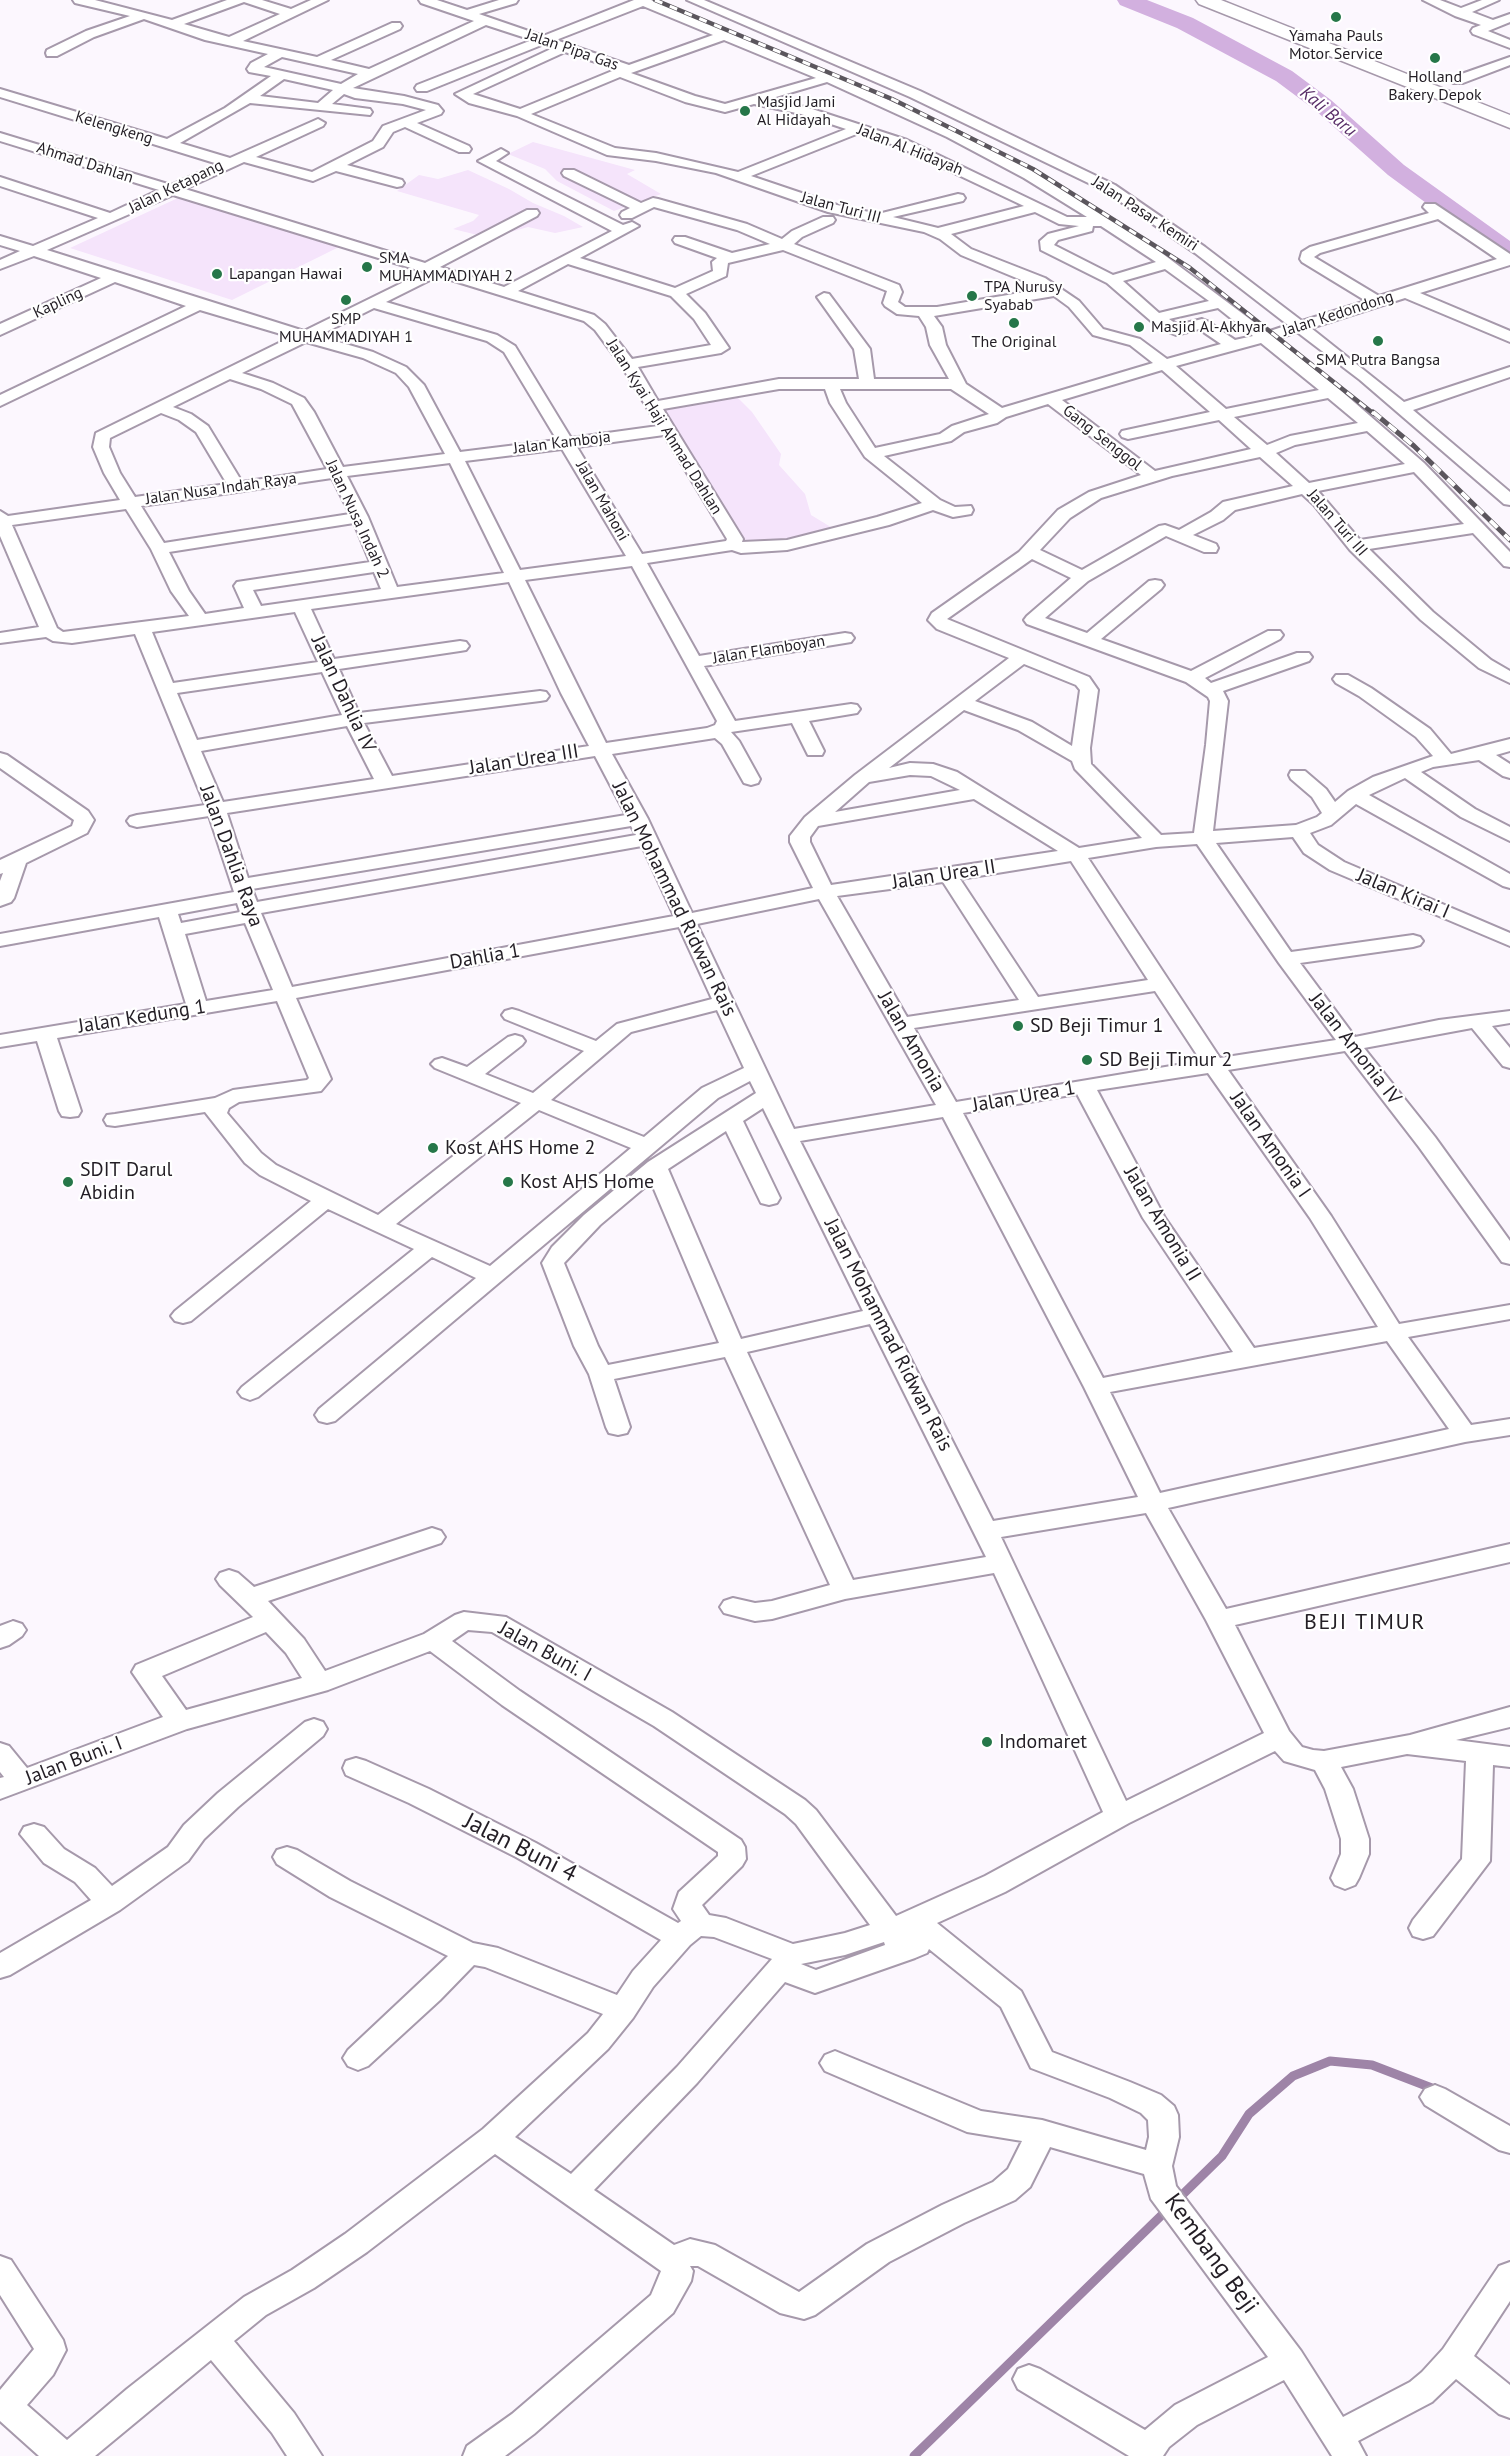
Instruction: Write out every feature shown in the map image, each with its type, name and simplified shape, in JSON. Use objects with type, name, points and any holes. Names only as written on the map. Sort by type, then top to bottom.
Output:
[{"type":"highway","points":[[1204,0],[1507,115]]},
{"type":"highway","points":[[1222,0],[1507,115]]},
{"type":"highway","points":[[1242,0],[1507,115]]},
{"type":"highway","points":[[1437,71],[1479,88]]},
{"type":"street","points":[[79,0],[144,15],[230,42],[370,73]]},
{"type":"street","points":[[173,24],[239,0]]},
{"type":"street","points":[[249,0],[291,13]]},
{"type":"street","name":"Jalan Pipa Gas","points":[[425,0],[565,47],[624,71]]},
{"type":"street","points":[[467,14],[512,0]]},
{"type":"street","name":"Jalan Pasar Kemiri","points":[[693,0],[915,94],[1110,188],[1200,250],[1403,408],[1510,501]]},
{"type":"street","points":[[1430,0],[1494,25]]},
{"type":"street","points":[[1459,13],[1493,0]]},
{"type":"street","points":[[422,88],[642,1],[828,78],[952,134],[1029,175],[1102,223],[1146,248],[1220,303],[1371,425],[1418,466],[1510,562]]},
{"type":"street","points":[[230,42],[291,13],[322,4]]},
{"type":"street","points":[[52,53],[90,34],[144,15]]},
{"type":"street","points":[[1510,18],[1477,32],[1510,44]]},
{"type":"street","points":[[321,107],[343,88],[370,73],[484,21]]},
{"type":"street","points":[[319,61],[396,26]]},
{"type":"street","points":[[624,71],[725,35]]},
{"type":"street","points":[[523,114],[474,100],[462,94],[565,47]]},
{"type":"street","points":[[280,53],[254,68],[257,71],[343,88]]},
{"type":"street","points":[[1458,80],[1510,61]]},
{"type":"street","points":[[624,71],[690,99],[725,108],[828,78]]},
{"type":"street","name":"Jalan Pipa Gas","points":[[523,114],[527,110],[624,71]]},
{"type":"street","points":[[169,144],[248,99],[280,76]]},
{"type":"street","name":"Jalan Ketapang","points":[[234,160],[313,177],[378,144],[384,138],[385,130],[436,110],[404,100],[355,94],[343,88]]},
{"type":"street","name":"Kelengkeng","points":[[0,93],[169,144],[234,160]]},
{"type":"street","points":[[248,99],[366,112]]},
{"type":"street","name":"Jalan Al Hidayah","points":[[754,100],[804,111],[920,151],[1064,221],[1102,223]]},
{"type":"street","name":"Jalan Turi III","points":[[523,114],[602,149],[622,155],[652,157],[703,166],[740,176],[832,209],[917,225],[936,232],[966,252],[1040,281],[1074,304],[1098,332],[1135,342],[1223,415],[1306,487],[1356,546],[1427,616],[1485,664],[1510,678]]},
{"type":"street","points":[[405,122],[464,149]]},
{"type":"street","name":"Jalan Ketapang","points":[[0,265],[111,218],[318,123]]},
{"type":"street","points":[[740,176],[858,129]]},
{"type":"street","name":"Ahmad Dahlan","points":[[0,137],[171,191]]},
{"type":"street","points":[[652,157],[676,149]]},
{"type":"street","points":[[501,153],[485,161],[622,230]]},
{"type":"street","points":[[334,166],[397,183]]},
{"type":"street","points":[[569,173],[642,214]]},
{"type":"street","name":"Jalan Ketapang","points":[[0,181],[111,218]]},
{"type":"street","name":"Jalan Kyai Haji Ahmad Dahlan","points":[[171,191],[589,318],[600,327],[628,364],[735,539],[732,544]]},
{"type":"street","points":[[871,218],[958,198]]},
{"type":"street","points":[[506,292],[622,230],[653,202],[742,227],[888,285],[894,288],[895,292],[890,303],[902,311],[924,312],[1057,291]]},
{"type":"street","points":[[936,232],[1037,207]]},
{"type":"street","points":[[1377,301],[1307,259],[1307,255],[1315,250],[1434,210],[1509,260]]},
{"type":"street","name":"Jalan Nusa Indah Raya","points":[[201,620],[180,591],[159,549],[112,473],[102,450],[100,440],[102,436],[372,303],[532,213]]},
{"type":"street","points":[[627,216],[642,214]]},
{"type":"street","points":[[676,293],[721,273],[719,262],[729,257],[784,244],[797,234],[828,220]]},
{"type":"street","points":[[1102,223],[1053,237],[1047,241],[1046,247],[1112,280],[1156,318],[1176,330],[1202,324],[1233,346]]},
{"type":"street","name":"Jalan Mohammad Ridwan Rais","points":[[0,240],[199,305],[368,355],[401,370],[416,385],[455,457],[600,748],[648,839],[787,1137],[987,1531],[1119,1815]]},
{"type":"street","points":[[680,240],[729,257]]},
{"type":"street","points":[[567,259],[676,293],[700,316],[721,348],[628,364]]},
{"type":"street","name":"Jalan Kedondong","points":[[871,454],[945,438],[958,429],[991,420],[1000,414],[1050,398],[1263,338],[1509,260]]},
{"type":"street","points":[[1112,280],[1165,264]]},
{"type":"street","name":"Kapling","points":[[0,330],[116,276]]},
{"type":"street","points":[[1405,292],[1510,338]]},
{"type":"street","points":[[824,297],[861,349],[867,384]]},
{"type":"street","name":"Jalan Mahoni","points":[[372,303],[445,323],[492,338],[505,345],[517,359],[568,442],[637,560]]},
{"type":"street","points":[[1156,318],[1220,303]]},
{"type":"street","points":[[0,401],[199,305]]},
{"type":"street","points":[[924,312],[934,327],[938,345],[957,376],[959,386]]},
{"type":"street","points":[[1403,408],[1510,372]]},
{"type":"street","name":"Jalan Nusa Indah 2","points":[[230,374],[267,386],[298,401],[306,412],[360,517],[391,593],[723,548],[732,544],[741,548],[787,545],[883,522],[934,504]]},
{"type":"street","points":[[654,406],[779,384],[959,386],[1000,414]]},
{"type":"street","points":[[831,385],[838,403],[871,454],[934,504],[953,512],[965,510]]},
{"type":"street","points":[[1128,434],[1333,393]]},
{"type":"street","name":"Gang Senggol","points":[[1050,398],[1153,477]]},
{"type":"street","points":[[161,408],[185,417],[201,429],[237,487]]},
{"type":"street","points":[[1156,840],[1086,771],[1080,758],[1089,697],[1087,685],[1077,678],[943,625],[937,620],[1029,551],[1064,514],[1095,495],[1153,477],[1278,448],[1290,441],[1371,425]]},
{"type":"street","name":"Jalan Kamboja","points":[[455,457],[668,430]]},
{"type":"street","name":"Jalan Nusa Indah Raya","points":[[1,520],[455,457]]},
{"type":"street","points":[[1203,837],[1219,701],[1216,694],[1192,678],[1033,620],[1082,577],[1165,530],[1217,516],[1229,506],[1306,487],[1418,466]]},
{"type":"street","points":[[159,549],[360,517]]},
{"type":"street","points":[[1,520],[49,631],[59,637],[72,638],[142,629],[391,593]]},
{"type":"street","points":[[1356,546],[1477,527]]},
{"type":"street","points":[[1165,530],[1210,548]]},
{"type":"street","points":[[1029,551],[1082,577]]},
{"type":"street","points":[[637,560],[726,721],[720,729],[730,741],[751,779]]},
{"type":"street","points":[[255,613],[243,586],[380,566]]},
{"type":"street","points":[[1040,631],[1066,640],[1084,638],[1155,585]]},
{"type":"street","name":"Jalan Dahlia IV","points":[[302,606],[353,719],[385,782]]},
{"type":"street","name":"Jalan Dahlia Raya","points":[[142,629],[216,809],[246,902],[320,1079],[313,1086],[241,1095],[221,1103]]},
{"type":"street","points":[[0,638],[49,631]]},
{"type":"street","points":[[1192,678],[1249,646],[1274,635]]},
{"type":"street","name":"Jalan Flamboyan","points":[[693,662],[845,638]]},
{"type":"street","points":[[166,689],[460,646]]},
{"type":"street","name":"Jalan Amonia","points":[[1023,656],[862,779],[812,821],[800,836],[800,842],[825,892],[950,1110],[1096,1387],[1153,1503],[1220,1620],[1279,1737],[1293,1754],[1304,1759],[1324,1761]]},
{"type":"street","points":[[1210,689],[1303,657]]},
{"type":"street","points":[[1342,679],[1372,696],[1424,733],[1445,758]]},
{"type":"street","points":[[192,747],[353,719],[540,696]]},
{"type":"street","points":[[962,703],[1025,726],[1080,758]]},
{"type":"street","name":"Jalan Urea III","points":[[137,821],[850,709]]},
{"type":"street","points":[[798,717],[815,751]]},
{"type":"street","points":[[1301,834],[1333,814],[1355,795],[1380,781],[1445,758],[1481,753],[1510,745]]},
{"type":"street","points":[[1481,753],[1510,772]]},
{"type":"street","points":[[0,900],[4,898],[9,864],[80,829],[84,820],[81,815],[2,763]]},
{"type":"street","points":[[862,779],[910,769],[923,769],[950,776],[1076,854]]},
{"type":"street","points":[[1407,771],[1468,813],[1510,835]]},
{"type":"street","points":[[1298,775],[1318,793],[1333,814]]},
{"type":"street","points":[[812,821],[976,794]]},
{"type":"street","points":[[1355,795],[1510,882]]},
{"type":"street","points":[[0,940],[170,920],[638,819]]},
{"type":"street","name":"Jalan Urea II","points":[[686,920],[825,892],[948,875],[1156,840],[1301,834]]},
{"type":"street","name":"Jalan Kirai I","points":[[1301,834],[1311,849],[1337,866],[1510,940]]},
{"type":"street","name":"Jalan Amonia IV","points":[[1203,837],[1223,870],[1286,959],[1427,1142],[1510,1257]]},
{"type":"street","points":[[246,902],[648,839]]},
{"type":"street","name":"Jalan Amonia I","points":[[1076,854],[1215,1067],[1320,1216],[1392,1331],[1465,1434]]},
{"type":"street","points":[[948,875],[1033,1005]]},
{"type":"street","points":[[170,920],[198,1008]]},
{"type":"street","name":"Dahlia 1","points":[[285,994],[686,920]]},
{"type":"street","points":[[1286,959],[1413,941]]},
{"type":"street","points":[[901,1024],[1161,984]]},
{"type":"street","name":"Jalan Kedung 1","points":[[47,1038],[178,1021],[175,1012],[285,994]]},
{"type":"street","points":[[380,1225],[536,1102],[624,1028],[725,1002]]},
{"type":"street","points":[[512,1015],[600,1050]]},
{"type":"street","name":"Jalan Urea 1","points":[[787,1137],[1084,1086],[1215,1067],[1439,1026],[1510,1017]]},
{"type":"street","points":[[1477,1021],[1510,1062]]},
{"type":"street","points":[[0,1041],[47,1038],[70,1112]]},
{"type":"street","points":[[470,1075],[515,1041]]},
{"type":"street","points":[[442,1064],[646,1146]]},
{"type":"street","points":[[327,1415],[710,1093],[757,1070]]},
{"type":"street","name":"Jalan Amonia II","points":[[1084,1086],[1154,1218],[1248,1357]]},
{"type":"street","points":[[618,1427],[601,1374],[586,1346],[553,1263],[560,1252],[592,1220],[656,1167],[768,1095]]},
{"type":"street","points":[[221,1103],[216,1108],[216,1114],[260,1165],[326,1200],[492,1276]]},
{"type":"street","points":[[115,1120],[221,1103]]},
{"type":"street","points":[[731,1119],[769,1198]]},
{"type":"street","points":[[656,1167],[733,1348],[845,1590]]},
{"type":"street","points":[[183,1316],[326,1200]]},
{"type":"street","points":[[250,1392],[430,1248]]},
{"type":"street","points":[[1096,1387],[1248,1357],[1510,1312]]},
{"type":"street","points":[[601,1374],[733,1348],[878,1315]]},
{"type":"street","points":[[987,1531],[1153,1503],[1465,1434],[1510,1427]]},
{"type":"street","points":[[250,1598],[432,1537]]},
{"type":"street","points":[[1220,1620],[1510,1553]]},
{"type":"street","points":[[733,1607],[755,1612],[772,1610],[845,1590],[1002,1563]]},
{"type":"street","points":[[229,1579],[295,1646],[320,1683]]},
{"type":"street","points":[[180,1721],[145,1672],[270,1620]]},
{"type":"street","name":"Jalan Buni. I","points":[[11,1785],[180,1721],[320,1683],[433,1640],[464,1621],[497,1623],[663,1719],[795,1807],[911,1934]]},
{"type":"street","points":[[72,2456],[138,2399],[255,2307],[303,2279],[356,2243],[494,2138],[582,2057],[623,2010],[643,1979],[690,1931],[687,1909],[689,1900],[732,1859],[731,1848],[521,1705],[433,1640]]},
{"type":"street","points":[[1345,1878],[1355,1854],[1355,1839],[1339,1789],[1324,1761],[1407,1744],[1510,1717]]},
{"type":"street","points":[[0,1967],[110,1902],[178,1854],[194,1832],[228,1800],[314,1729]]},
{"type":"street","points":[[835,2063],[978,2123],[1042,2132],[1166,2190],[1163,2115],[1158,2109],[1120,2090],[1041,2060],[1011,1999],[911,1934],[1119,1815],[1279,1737]]},
{"type":"street","points":[[1407,1744],[1510,1757]]},
{"type":"street","points":[[0,1753],[11,1785]]},
{"type":"street","points":[[1423,1928],[1476,1861],[1480,1753]]},
{"type":"street","name":"Jalan Buni 4","points":[[356,1768],[419,1796],[690,1931],[716,1926],[786,1962],[815,1982],[911,1934]]},
{"type":"street","points":[[33,1834],[54,1856],[85,1875],[110,1902]]},
{"type":"street","points":[[288,1857],[340,1889],[468,1953],[488,1956],[623,2010]]},
{"type":"street","points":[[358,2058],[430,1992],[468,1953]]},
{"type":"street","points":[[573,2192],[687,2075],[786,1962]]},
{"type":"street","points":[[1435,2097],[1510,2140]]},
{"type":"street","points":[[672,2260],[690,2252],[704,2254],[791,2304],[804,2306],[878,2253],[953,2214],[1004,2191],[1019,2178],[1042,2132]]},
{"type":"street","points":[[480,2456],[523,2424],[662,2304],[675,2281],[676,2271],[672,2260],[494,2138]]},
{"type":"street","name":"Kembang Beji","points":[[1166,2190],[1290,2361],[1344,2446]]},
{"type":"street","points":[[0,2270],[48,2340],[51,2350],[42,2365],[6,2406],[62,2456]]},
{"type":"street","points":[[1344,2446],[1433,2382],[1454,2359],[1510,2275]]},
{"type":"street","points":[[213,2339],[283,2423],[306,2456]]},
{"type":"street","points":[[1454,2359],[1510,2404]]},
{"type":"street","points":[[1029,2379],[1147,2452],[1169,2427],[1186,2415],[1290,2361]]},
{"type":"shaded area","points":[[533,142],[635,170],[627,174],[661,194],[614,211],[557,181],[545,169],[508,154]]},
{"type":"shaded area","points":[[468,170],[583,227],[555,233],[528,227],[490,238],[453,229],[473,221],[479,215],[397,191],[419,175],[438,179]]},
{"type":"shaded area","name":"Lapangan Hawai","points":[[180,197],[341,246],[232,300],[70,248]]},
{"type":"shaded area","points":[[733,393],[752,412],[781,454],[779,465],[805,494],[811,515],[839,532],[799,542],[748,544],[661,404]]},
{"type":"waterway","name":"Kali Baru","points":[[1128,0],[1185,23],[1284,76],[1323,105],[1396,170],[1510,253]]},
{"type":"waterway","points":[[1176,2201],[1222,2156],[1249,2114],[1293,2076],[1330,2061],[1372,2065],[1437,2090]]},
{"type":"waterway","points":[[914,2456],[1168,2209]]},
{"type":"railway","points":[[655,0],[892,99],[1033,169],[1190,268],[1374,414]]},
{"type":"railway","points":[[1373,412],[1414,446],[1510,540]]},
{"type":"place","name":"Yamaha Pauls Motor Service","points":[[1336,17]]},
{"type":"place","name":"Holland Bakery Depok","points":[[1435,58]]},
{"type":"place","name":"Masjid Jami Al Hidayah","points":[[745,111]]},
{"type":"place","name":"SMA MUHAMMADIYAH 2","points":[[367,267]]},
{"type":"place","name":"Lapangan Hawai","points":[[217,274]]},
{"type":"place","name":"TPA Nurusy Syabab","points":[[972,296]]},
{"type":"place","name":"SMP MUHAMMADIYAH 1","points":[[346,300]]},
{"type":"place","name":"The Original","points":[[1014,323]]},
{"type":"place","name":"Masjid Al-Akhyar","points":[[1139,327]]},
{"type":"place","name":"SMA Putra Bangsa","points":[[1378,341]]},
{"type":"place","name":"SD Beji Timur 1","points":[[1018,1026]]},
{"type":"place","name":"SD Beji Timur 2","points":[[1087,1060]]},
{"type":"place","name":"Kost AHS Home 2","points":[[433,1148]]},
{"type":"place","name":"SDIT Darul Abidin","points":[[68,1182]]},
{"type":"place","name":"Kost AHS Home","points":[[508,1182]]},
{"type":"place","name":"Indomaret","points":[[987,1742]]},
{"type":"district","name":"BEJI TIMUR","points":[[1365,1623]]}]
